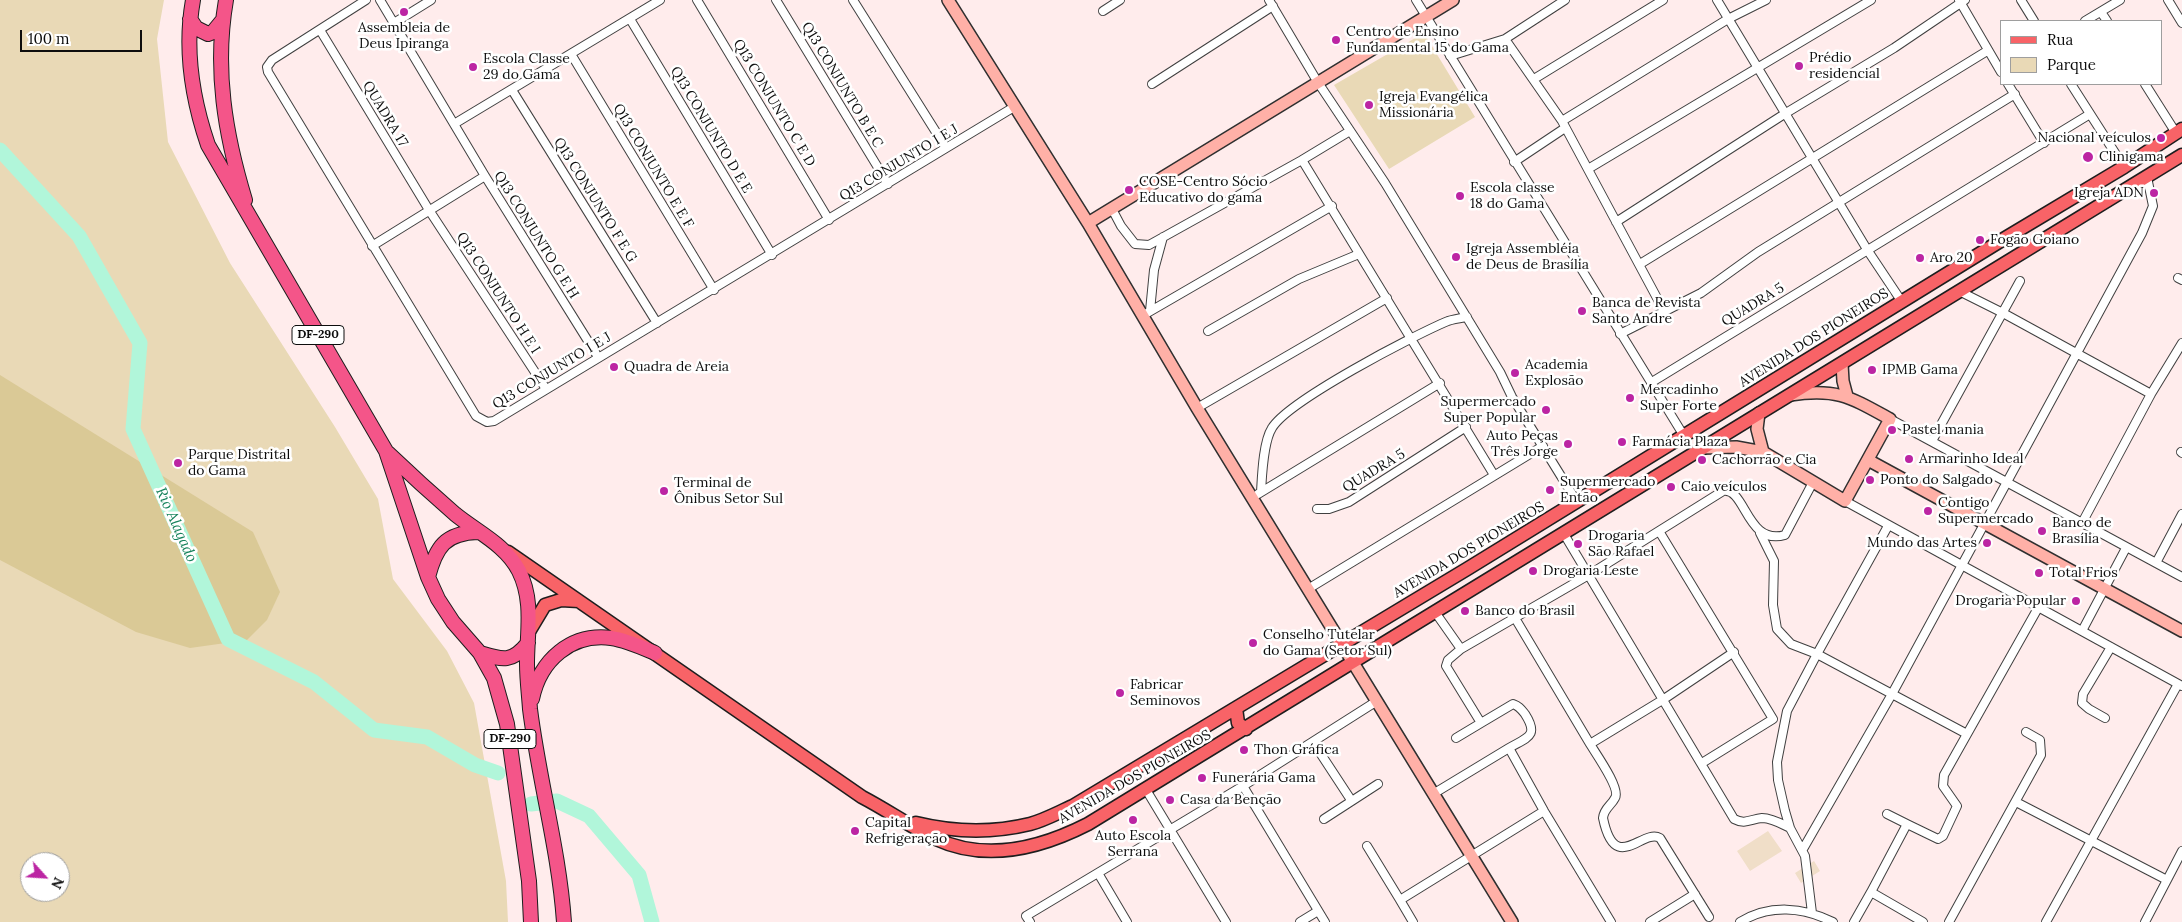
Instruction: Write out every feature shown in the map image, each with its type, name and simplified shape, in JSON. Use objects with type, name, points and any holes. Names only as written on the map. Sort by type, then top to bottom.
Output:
[{"type":"highway","name":"DF-290","points":[[193,0],[190,19],[190,64],[193,94],[208,146],[386,450],[428,577],[438,599],[453,622],[480,653],[494,678],[507,724],[529,881],[531,922]]},
{"type":"highway","name":"DF-290","points":[[226,0],[222,21],[220,70],[223,114],[233,162],[251,220]]},
{"type":"highway","points":[[190,19],[196,28],[208,34],[213,32],[222,21]]},
{"type":"highway","name":"DF-290","points":[[386,450],[431,494],[478,532],[506,551],[519,571],[527,591],[529,636],[527,663],[530,710],[551,826],[564,922]]},
{"type":"highway","points":[[428,577],[433,558],[442,545],[451,537],[463,532],[478,532]]},
{"type":"highway","points":[[480,653],[500,659],[510,658],[520,653],[529,636]]},
{"type":"highway","points":[[530,710],[534,692],[544,669],[558,652],[575,641],[589,637],[612,638],[655,653]]},
{"type":"main road","name":"AVENIDA DOS PIONEIROS","points":[[906,821],[946,829],[987,831],[1031,823],[1073,806],[1578,502],[2002,240],[2124,167],[2179,131]]},
{"type":"main road","name":"AVENIDA DOS PIONEIROS","points":[[906,821],[938,839],[968,849],[1014,849],[1040,844],[1064,836],[1088,824],[2182,155]]},
{"type":"main road","points":[[2101,181],[2095,192],[2097,197],[2099,200],[2111,200]]},
{"type":"main road","points":[[2002,240],[2011,238],[2016,241],[2019,247],[2018,256]]},
{"type":"main road","points":[[1742,400],[1737,408],[1738,416],[1746,422]]},
{"type":"main road","points":[[506,551],[862,797],[906,821]]},
{"type":"main road","points":[[1483,559],[1492,577]]},
{"type":"main road","points":[[1468,569],[1478,577],[1480,585]]},
{"type":"main road","points":[[529,636],[545,605],[561,600],[580,602]]},
{"type":"main road","points":[[1236,708],[1238,723],[1246,729]]},
{"type":"main road","points":[[1031,823],[1033,836],[1040,844]]},
{"type":"street","name":"Q13 CONJUNTO I E J","points":[[366,0],[272,60],[267,67],[268,72],[476,416],[482,421],[494,421],[772,255],[1014,107]]},
{"type":"street","name":"Q13 CONJUNTO G E H","points":[[380,0],[485,176],[598,358]]},
{"type":"street","points":[[394,23],[431,0]]},
{"type":"street","points":[[454,124],[660,0]]},
{"type":"street","name":"Q13 CONJUNTO C E D","points":[[697,0],[829,220]]},
{"type":"street","name":"Q13 CONJUNTO B E C","points":[[776,0],[888,184]]},
{"type":"street","points":[[853,0],[946,148]]},
{"type":"street","points":[[1103,11],[1120,0]]},
{"type":"street","points":[[1416,0],[1684,436]]},
{"type":"street","points":[[1088,223],[1317,81],[1453,0]]},
{"type":"street","points":[[1450,56],[1505,39],[1565,0]]},
{"type":"street","points":[[1534,79],[1663,0]]},
{"type":"street","points":[[1717,0],[1868,251],[1902,302]]},
{"type":"street","points":[[1514,162],[1564,125],[1728,19],[1766,0]]},
{"type":"street","points":[[1588,169],[1871,0]]},
{"type":"street","points":[[2021,0],[2033,20]]},
{"type":"street","points":[[2087,20],[2120,0]]},
{"type":"street","points":[[2168,0],[2182,23]]},
{"type":"street","points":[[1616,222],[1894,48],[1962,1],[1987,51],[2000,70]]},
{"type":"street","points":[[952,2],[1014,107],[1146,313],[1197,408],[1257,495],[1308,589],[1512,922]]},
{"type":"street","points":[[1152,84],[1271,3],[1317,81],[1467,318],[1542,446],[1578,502]]},
{"type":"street","points":[[2101,12],[2106,20]]},
{"type":"street","name":"Q13 CONJUNTO D E E","points":[[630,19],[772,255]]},
{"type":"street","name":"QUADRA 17","points":[[320,30],[429,210]]},
{"type":"street","points":[[1505,39],[1564,125],[1664,311]]},
{"type":"street","points":[[1640,264],[1987,51]]},
{"type":"street","name":"Q13 CONJUNTO E E F","points":[[571,54],[714,290]]},
{"type":"street","points":[[2009,85],[2044,143]]},
{"type":"street","points":[[2072,85],[2124,167]]},
{"type":"street","points":[[2147,85],[2179,131]]},
{"type":"street","name":"Q13 CONJUNTO F E G","points":[[512,90],[657,324]]},
{"type":"street","points":[[1620,334],[1701,293],[1758,252],[2014,94]]},
{"type":"street","name":"QUADRA 5","points":[[1652,382],[2090,114]]},
{"type":"street","points":[[1112,209],[1121,226],[1135,244],[1149,245],[1302,160],[1350,131]]},
{"type":"street","points":[[1302,160],[1440,383],[1494,475]]},
{"type":"street","points":[[372,246],[485,176]]},
{"type":"street","points":[[1802,849],[1892,694],[2077,353],[2152,210],[2147,177]]},
{"type":"street","points":[[1146,313],[1332,206]]},
{"type":"street","name":"Q13 CONJUNTO H E I","points":[[429,210],[546,389]]},
{"type":"street","points":[[1146,313],[1154,270],[1163,238]]},
{"type":"street","points":[[1208,331],[1299,279],[1359,254]]},
{"type":"street","points":[[1932,441],[2020,281]]},
{"type":"street","points":[[1959,291],[2151,394]]},
{"type":"street","points":[[1197,408],[1387,298]]},
{"type":"street","points":[[1257,495],[1268,434],[1279,418],[1350,373],[1412,339],[1451,320],[1467,318]]},
{"type":"street","points":[[2082,523],[2151,394],[2179,345],[2182,343]]},
{"type":"street","points":[[1842,364],[1843,381],[1847,396]]},
{"type":"street","points":[[1257,495],[1440,383]]},
{"type":"street","points":[[1789,395],[1823,393],[1847,396],[2008,481],[2126,548],[2182,577]]},
{"type":"street","points":[[1759,414],[1758,435],[1763,452]]},
{"type":"street","points":[[1844,501],[1890,418]]},
{"type":"street","name":"QUADRA 5","points":[[1317,509],[1329,509],[1349,502],[1466,427]]},
{"type":"street","points":[[1308,589],[1542,446]]},
{"type":"street","points":[[1703,448],[1736,446],[1763,452],[1812,484],[2180,685],[2046,922]]},
{"type":"street","points":[[1868,460],[1985,522],[2182,631]]},
{"type":"street","points":[[1760,533],[1770,536],[1785,535],[1812,484]]},
{"type":"street","points":[[1480,723],[1446,666],[1448,660],[1461,649],[1587,576],[1726,490],[1733,494],[1760,533],[1774,561],[1773,606],[1777,629],[1790,644],[1817,654],[1967,734]]},
{"type":"street","points":[[2156,563],[2182,514]]},
{"type":"street","points":[[1812,913],[1802,849],[1790,828],[1778,780],[1777,762],[1787,712],[1888,526]]},
{"type":"street","points":[[1659,531],[1773,719]]},
{"type":"street","points":[[1564,534],[1587,576],[1664,699],[1734,819],[1746,822],[1762,818],[1769,819],[1790,828]]},
{"type":"street","points":[[2082,631],[2126,548]]},
{"type":"street","points":[[1888,814],[1938,839],[1943,836],[1957,806],[1945,790],[1942,780],[2038,608]]},
{"type":"street","points":[[1435,612],[1461,649]]},
{"type":"street","points":[[1515,618],[1616,788],[1616,798],[1606,808],[1603,818],[1614,843],[1622,848],[1628,848],[1650,836],[1660,838],[1709,917]]},
{"type":"street","points":[[2105,718],[2082,703],[2083,694],[2111,647]]},
{"type":"street","points":[[1590,744],[1664,699],[1734,652]]},
{"type":"street","points":[[1028,919],[1098,873],[1243,786],[1377,701]]},
{"type":"street","points":[[1433,794],[1529,737],[1532,732],[1532,725],[1520,708],[1513,704],[1456,738]]},
{"type":"street","points":[[1702,763],[1787,712]]},
{"type":"street","points":[[1949,922],[2041,755],[2040,740],[2026,732]]},
{"type":"street","points":[[1313,742],[1351,800]]},
{"type":"street","points":[[1509,748],[1544,811],[1611,922]]},
{"type":"street","points":[[1324,820],[1351,800],[1378,784]]},
{"type":"street","points":[[1243,786],[1326,922]]},
{"type":"street","points":[[1145,788],[1226,922]]},
{"type":"street","points":[[2016,802],[2090,842],[2167,880]]},
{"type":"street","points":[[1400,900],[1544,811]]},
{"type":"street","points":[[1854,922],[1906,824]]},
{"type":"street","points":[[1367,846],[1413,922]]},
{"type":"street","points":[[2145,922],[2182,851]]},
{"type":"street","points":[[1098,873],[1127,922]]},
{"type":"street","points":[[1871,892],[1924,922]]},
{"type":"street","points":[[1650,922],[1696,894]]},
{"type":"street","points":[[1740,922],[1751,915],[1775,909],[1798,909],[1833,922]]},
{"type":"street","points":[[1300,922],[1318,911]]},
{"type":"green space","name":"Parque Distrital do Gama","points":[[0,0],[164,0],[157,39],[168,142],[230,263],[335,427],[378,499],[393,579],[447,651],[474,703],[506,881],[508,922],[0,922]]},
{"type":"green space","points":[[1424,33],[1475,117],[1389,169],[1334,85]]},
{"type":"shaded area","points":[[0,375],[253,532],[280,592],[267,620],[247,640],[190,648],[136,632],[0,560]]},
{"type":"shaded area","points":[[1768,831],[1782,851],[1750,871],[1737,851]]},
{"type":"shaded area","points":[[1814,861],[1820,871],[1801,883],[1795,873]]},
{"type":"waterway","name":"Rio Alagado","points":[[0,150],[79,236],[140,343],[133,429],[228,639],[314,682],[374,730],[427,737],[475,765],[498,773]]},
{"type":"waterway","name":"Rio Alagado","points":[[531,804],[557,801],[589,816],[639,875],[652,922]]},
{"type":"place","name":"Assembleia de Deus Ipiranga","points":[[404,12]]},
{"type":"place","name":"Centro de Ensino Fundamental 15 do Gama","points":[[1336,40]]},
{"type":"place","name":"Prédio residencial","points":[[1799,66]]},
{"type":"place","name":"Escola Classe 29 do Gama","points":[[473,67]]},
{"type":"place","name":"Igreja Evangélica Missionária","points":[[1369,105]]},
{"type":"place","name":"Nacional veículos","points":[[2161,138]]},
{"type":"place","name":"Clinigama","points":[[2088,157]]},
{"type":"place","name":"COSE-Centro Sócio Educativo do gama","points":[[1129,190]]},
{"type":"place","name":"Igreja ADN","points":[[2154,193]]},
{"type":"place","name":"Escola classe 18 do Gama","points":[[1460,196]]},
{"type":"place","name":"Fogão Goiano","points":[[1980,240]]},
{"type":"place","name":"Igreja Assembléia de Deus de Brasília","points":[[1456,257]]},
{"type":"place","name":"Aro 20","points":[[1920,258]]},
{"type":"place","name":"Banca de Revista Santo Andre","points":[[1582,311]]},
{"type":"place","name":"Quadra de Areia","points":[[614,367]]},
{"type":"place","name":"IPMB Gama","points":[[1872,370]]},
{"type":"place","name":"Academia Explosão","points":[[1515,373]]},
{"type":"place","name":"Mercadinho Super Forte","points":[[1630,398]]},
{"type":"place","name":"Supermercado Super Popular","points":[[1546,410]]},
{"type":"place","name":"Pastel mania","points":[[1892,430]]},
{"type":"place","name":"Farmácia Plaza","points":[[1622,442]]},
{"type":"place","name":"Auto Peças Três Jorge","points":[[1568,444]]},
{"type":"place","name":"Armarinho Ideal","points":[[1909,459]]},
{"type":"place","name":"Cachorrão e Cia","points":[[1702,460]]},
{"type":"place","name":"Parque Distrital do Gama","points":[[178,463]]},
{"type":"place","name":"Ponto do Salgado","points":[[1870,480]]},
{"type":"place","name":"Caio veículos","points":[[1671,487]]},
{"type":"place","name":"Supermercado Então","points":[[1550,490]]},
{"type":"place","name":"Terminal de Ônibus Setor Sul","points":[[664,491]]},
{"type":"place","name":"Contigo Supermercado","points":[[1928,511]]},
{"type":"place","name":"Banco de Brasília","points":[[2042,531]]},
{"type":"place","name":"Mundo das Artes","points":[[1987,543]]},
{"type":"place","name":"Drogaria São Rafael","points":[[1578,544]]},
{"type":"place","name":"Drogaria Leste","points":[[1533,571]]},
{"type":"place","name":"Total Frios","points":[[2039,573]]},
{"type":"place","name":"Drogaria Popular","points":[[2076,601]]},
{"type":"place","name":"Banco do Brasil","points":[[1465,611]]},
{"type":"place","name":"Conselho Tutelar do Gama (Setor Sul)","points":[[1253,643]]},
{"type":"place","name":"Fabricar Seminovos","points":[[1120,693]]},
{"type":"place","name":"Thon Gráfica","points":[[1244,750]]},
{"type":"place","name":"Funerária Gama","points":[[1202,778]]},
{"type":"place","name":"Casa da Benção","points":[[1170,800]]},
{"type":"place","name":"Auto Escola Serrana","points":[[1133,820]]},
{"type":"place","name":"Capital Refrigeração","points":[[855,831]]}]
